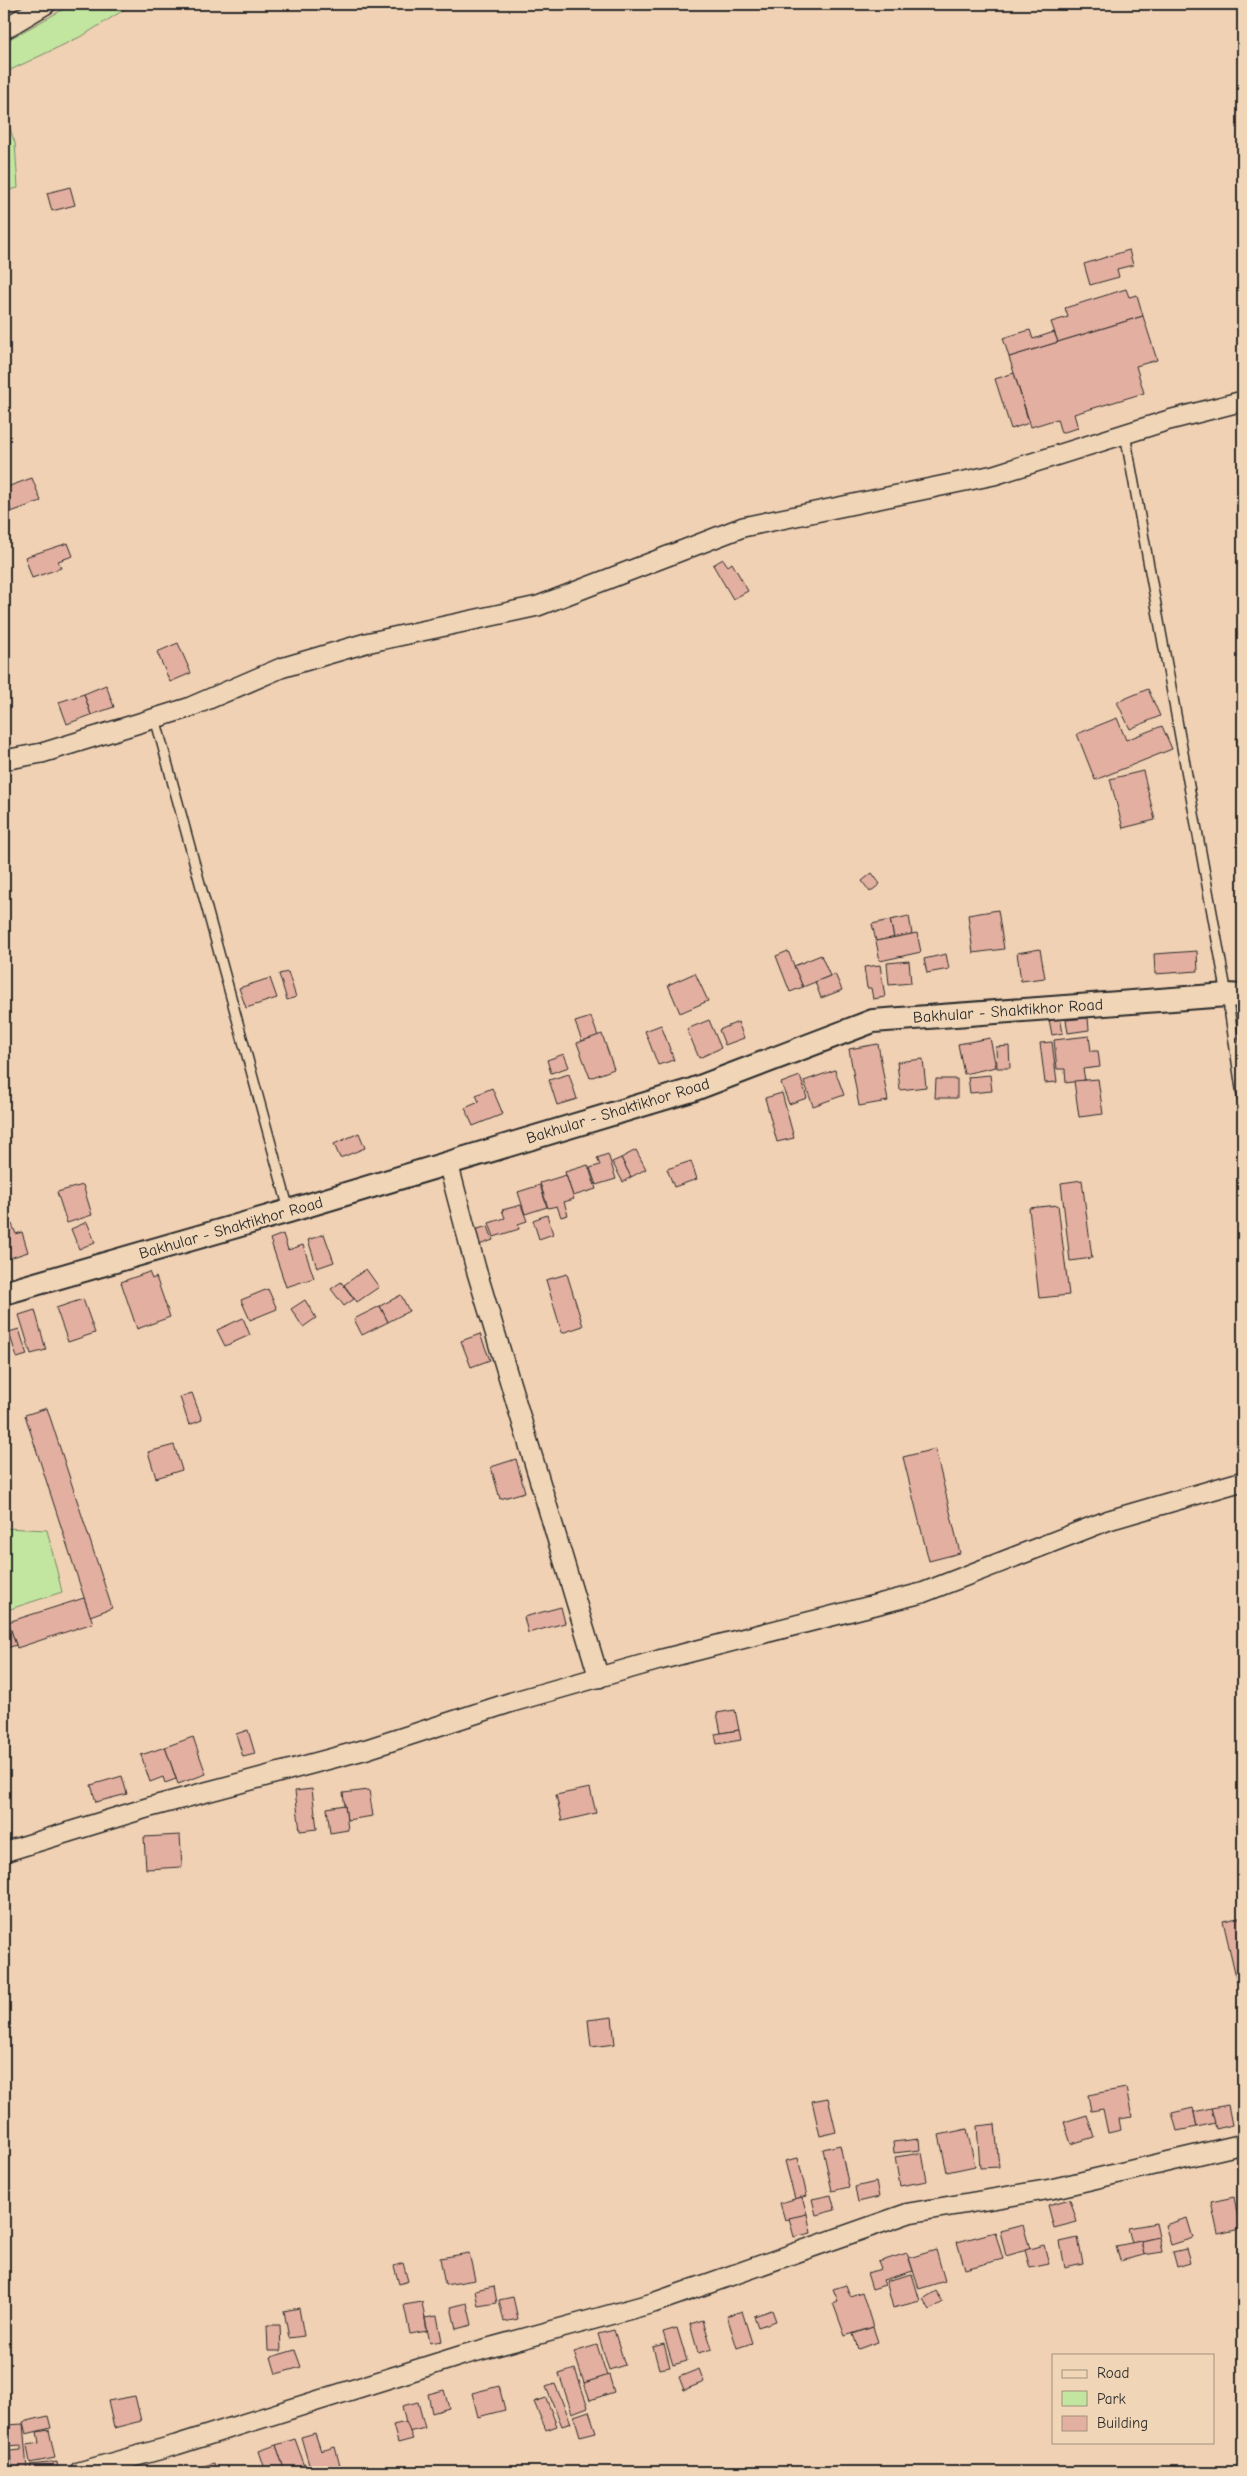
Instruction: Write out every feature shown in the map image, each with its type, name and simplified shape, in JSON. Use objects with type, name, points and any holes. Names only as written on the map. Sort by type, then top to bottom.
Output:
[{"type":"street","points":[[4,29],[46,4]]},
{"type":"street","points":[[4,760],[42,753],[188,708],[281,668],[366,643],[538,606],[743,527],[994,475],[1125,434],[1243,401]]},
{"type":"street","name":"Bakhular - Shaktikhor Road","points":[[4,1294],[692,1090],[873,1021],[1235,996]]},
{"type":"street","points":[[448,1163],[476,1269],[599,1678]]},
{"type":"street","points":[[4,1852],[150,1808],[367,1749],[512,1702],[659,1660],[922,1593],[1109,1520],[1243,1481]]},
{"type":"street","points":[[78,2472],[176,2444],[463,2355],[654,2303],[909,2213],[1051,2189],[1243,2144]]},
{"type":"lane","points":[[1125,434],[1235,996],[1243,1102]]},
{"type":"lane","points":[[155,718],[289,1211]]},
{"type":"green space","points":[[73,4],[133,4],[84,35],[4,73],[4,42]]},
{"type":"green space","points":[[4,112],[15,143],[18,188],[4,191]]},
{"type":"green space","points":[[4,1528],[47,1530],[62,1592],[4,1611]]},
{"type":"building","points":[[70,187],[75,205],[52,211],[47,193]]},
{"type":"building","points":[[1129,250],[1133,265],[1117,269],[1119,277],[1090,285],[1084,264]]},
{"type":"building","points":[[1126,289],[1129,297],[1137,295],[1143,316],[1058,342],[1051,322],[1068,317],[1065,308]]},
{"type":"building","points":[[1143,316],[1157,360],[1136,366],[1144,393],[1074,414],[1078,428],[1061,433],[1057,419],[1031,427],[1009,357]]},
{"type":"building","points":[[1030,330],[1033,339],[1054,332],[1058,342],[1009,357],[1003,338]]},
{"type":"building","points":[[1014,373],[1029,423],[1011,429],[995,379]]},
{"type":"building","points":[[32,478],[41,501],[11,512],[4,488]]},
{"type":"building","points":[[68,543],[73,556],[58,561],[61,568],[32,578],[25,557]]},
{"type":"building","points":[[723,559],[728,566],[732,563],[748,591],[733,599],[713,565]]},
{"type":"building","points":[[178,643],[191,673],[170,682],[157,652]]},
{"type":"building","points":[[106,685],[114,707],[91,715],[84,694]]},
{"type":"building","points":[[1148,689],[1160,716],[1130,729],[1117,702]]},
{"type":"building","points":[[84,694],[91,715],[67,724],[59,702]]},
{"type":"building","points":[[1117,718],[1126,740],[1162,726],[1172,749],[1095,780],[1077,734]]},
{"type":"building","points":[[1243,737],[1243,778],[1236,738]]},
{"type":"building","points":[[1143,771],[1155,820],[1123,828],[1110,779]]},
{"type":"building","points":[[872,873],[880,884],[870,892],[862,881]]},
{"type":"building","points":[[998,910],[1004,949],[973,953],[968,915]]},
{"type":"building","points":[[909,916],[912,934],[894,938],[890,920]]},
{"type":"building","points":[[890,920],[894,938],[876,941],[872,924]]},
{"type":"building","points":[[917,933],[921,952],[880,961],[876,941]]},
{"type":"building","points":[[1040,949],[1045,978],[1021,981],[1017,953]]},
{"type":"building","points":[[788,951],[803,987],[790,992],[776,956]]},
{"type":"building","points":[[1197,951],[1198,971],[1155,974],[1154,954]]},
{"type":"building","points":[[946,954],[949,969],[927,973],[924,959]]},
{"type":"building","points":[[821,955],[830,976],[803,987],[794,966]]},
{"type":"building","points":[[909,961],[911,983],[889,985],[887,963]]},
{"type":"building","points":[[880,965],[885,997],[873,999],[871,988],[867,988],[864,967]]},
{"type":"building","points":[[288,972],[296,997],[287,1000],[279,974]]},
{"type":"building","points":[[695,973],[708,1001],[680,1013],[668,985]]},
{"type":"building","points":[[835,974],[842,990],[821,998],[815,982]]},
{"type":"building","points":[[270,978],[277,998],[246,1008],[239,988]]},
{"type":"building","points":[[591,1017],[598,1036],[582,1041],[575,1022]]},
{"type":"building","points":[[1060,1017],[1063,1033],[1052,1035],[1049,1019]]},
{"type":"building","points":[[1088,1018],[1089,1030],[1068,1033],[1066,1020]]},
{"type":"building","points":[[709,1020],[721,1048],[699,1058],[687,1029]]},
{"type":"building","points":[[738,1022],[744,1038],[725,1045],[719,1030]]},
{"type":"building","points":[[661,1025],[674,1060],[658,1065],[645,1031]]},
{"type":"building","points":[[602,1034],[614,1069],[590,1078],[577,1043]]},
{"type":"building","points":[[1089,1036],[1091,1051],[1098,1051],[1100,1067],[1083,1069],[1085,1080],[1066,1083],[1065,1069],[1057,1069],[1054,1040]]},
{"type":"building","points":[[990,1038],[996,1067],[964,1074],[958,1044]]},
{"type":"building","points":[[1052,1042],[1057,1082],[1045,1083],[1040,1043]]},
{"type":"building","points":[[878,1044],[888,1101],[859,1106],[849,1049]]},
{"type":"building","points":[[1009,1046],[1010,1068],[997,1068],[996,1047]]},
{"type":"building","points":[[564,1054],[569,1067],[551,1073],[547,1060]]},
{"type":"building","points":[[923,1059],[926,1087],[900,1090],[897,1062]]},
{"type":"building","points":[[835,1070],[844,1095],[813,1106],[804,1081]]},
{"type":"building","points":[[569,1074],[577,1099],[557,1105],[549,1080]]},
{"type":"building","points":[[990,1075],[992,1091],[970,1093],[968,1077]]},
{"type":"building","points":[[800,1076],[807,1098],[789,1104],[781,1083]]},
{"type":"building","points":[[936,1079],[957,1079],[957,1098],[935,1098]]},
{"type":"building","points":[[1098,1079],[1103,1114],[1079,1117],[1074,1081]]},
{"type":"building","points":[[492,1088],[503,1114],[473,1126],[465,1108],[479,1102],[476,1095]]},
{"type":"building","points":[[782,1093],[794,1138],[777,1142],[765,1098]]},
{"type":"building","points":[[359,1133],[365,1148],[340,1158],[334,1144]]},
{"type":"building","points":[[636,1150],[646,1169],[631,1177],[621,1158]]},
{"type":"building","points":[[608,1154],[616,1179],[596,1185],[590,1168],[600,1165],[597,1158]]},
{"type":"building","points":[[621,1158],[631,1177],[623,1182],[612,1162]]},
{"type":"building","points":[[691,1161],[697,1179],[674,1187],[667,1169]]},
{"type":"building","points":[[588,1165],[596,1189],[573,1196],[565,1172]]},
{"type":"building","points":[[566,1175],[574,1199],[564,1202],[568,1215],[561,1217],[557,1206],[548,1208],[540,1183]]},
{"type":"building","points":[[1082,1180],[1092,1258],[1070,1261],[1061,1183]]},
{"type":"building","points":[[83,1185],[92,1215],[67,1223],[57,1192]]},
{"type":"building","points":[[540,1185],[547,1207],[525,1214],[518,1192]]},
{"type":"building","points":[[521,1205],[527,1221],[518,1224],[519,1229],[494,1237],[489,1223],[505,1218],[502,1210]]},
{"type":"building","points":[[1058,1205],[1069,1295],[1039,1298],[1029,1208]]},
{"type":"building","points":[[547,1215],[553,1234],[539,1239],[533,1220]]},
{"type":"building","points":[[87,1222],[95,1242],[79,1249],[71,1229]]},
{"type":"building","points":[[12,1224],[16,1234],[22,1232],[28,1252],[4,1260],[4,1226]]},
{"type":"building","points":[[488,1226],[493,1240],[479,1245],[474,1230]]},
{"type":"building","points":[[283,1234],[288,1250],[303,1245],[314,1278],[286,1287],[270,1239]]},
{"type":"building","points":[[324,1234],[334,1262],[317,1268],[308,1240]]},
{"type":"building","points":[[366,1269],[379,1287],[357,1302],[344,1285]]},
{"type":"building","points":[[149,1272],[152,1279],[156,1277],[170,1317],[137,1329],[121,1282]]},
{"type":"building","points":[[567,1274],[583,1326],[562,1333],[546,1280]]},
{"type":"building","points":[[341,1282],[354,1299],[344,1306],[331,1289]]},
{"type":"building","points":[[268,1289],[277,1309],[250,1320],[241,1300]]},
{"type":"building","points":[[401,1295],[409,1311],[388,1322],[380,1306]]},
{"type":"building","points":[[83,1299],[95,1333],[68,1342],[56,1308]]},
{"type":"building","points":[[305,1300],[316,1318],[303,1327],[291,1309]]},
{"type":"building","points":[[380,1306],[388,1322],[362,1335],[354,1319]]},
{"type":"building","points":[[35,1310],[46,1350],[31,1354],[19,1315]]},
{"type":"building","points":[[243,1318],[250,1335],[225,1346],[217,1330]]},
{"type":"building","points":[[19,1329],[27,1355],[17,1358],[9,1332]]},
{"type":"building","points":[[480,1334],[490,1360],[471,1367],[461,1341]]},
{"type":"building","points":[[192,1393],[202,1420],[189,1425],[180,1397]]},
{"type":"building","points":[[47,1408],[112,1608],[90,1616],[25,1415]]},
{"type":"building","points":[[174,1445],[182,1470],[156,1478],[148,1452]]},
{"type":"building","points":[[935,1449],[960,1553],[929,1561],[903,1457]]},
{"type":"building","points":[[516,1459],[525,1492],[500,1499],[491,1467]]},
{"type":"building","points":[[84,1598],[93,1623],[17,1648],[8,1622]]},
{"type":"building","points":[[561,1607],[565,1623],[528,1633],[524,1617]]},
{"type":"building","points":[[10,1627],[16,1645],[4,1649],[4,1628]]},
{"type":"building","points":[[735,1710],[739,1730],[721,1733],[717,1713]]},
{"type":"building","points":[[248,1730],[255,1754],[243,1757],[236,1734]]},
{"type":"building","points":[[739,1730],[741,1740],[717,1744],[715,1734]]},
{"type":"building","points":[[193,1737],[206,1774],[178,1784],[165,1747]]},
{"type":"building","points":[[165,1747],[176,1779],[165,1783],[163,1777],[150,1782],[141,1755]]},
{"type":"building","points":[[122,1776],[127,1794],[96,1802],[91,1785]]},
{"type":"building","points":[[590,1788],[596,1813],[562,1821],[556,1795]]},
{"type":"building","points":[[312,1789],[317,1829],[300,1831],[295,1791]]},
{"type":"building","points":[[369,1790],[373,1816],[347,1820],[343,1793]]},
{"type":"building","points":[[345,1805],[348,1830],[330,1833],[327,1808]]},
{"type":"building","points":[[180,1835],[182,1867],[146,1869],[144,1837]]},
{"type":"building","points":[[1243,1917],[1243,2007],[1223,1921]]},
{"type":"building","points":[[612,2017],[615,2044],[591,2047],[588,2020]]},
{"type":"building","points":[[1126,2088],[1132,2117],[1119,2119],[1121,2130],[1108,2133],[1103,2109],[1091,2111],[1088,2095]]},
{"type":"building","points":[[828,2098],[836,2132],[820,2136],[812,2101]]},
{"type":"building","points":[[1228,2105],[1232,2125],[1216,2129],[1211,2108]]},
{"type":"building","points":[[1193,2108],[1197,2127],[1177,2131],[1172,2113]]},
{"type":"building","points":[[1211,2108],[1215,2123],[1197,2127],[1194,2112]]},
{"type":"building","points":[[1087,2115],[1094,2137],[1071,2144],[1064,2122]]},
{"type":"building","points":[[995,2124],[999,2167],[980,2168],[977,2126]]},
{"type":"building","points":[[967,2129],[975,2166],[947,2172],[939,2135]]},
{"type":"building","points":[[919,2139],[920,2150],[894,2153],[893,2142]]},
{"type":"building","points":[[840,2145],[849,2187],[832,2191],[823,2149]]},
{"type":"building","points":[[922,2153],[927,2181],[900,2186],[895,2157]]},
{"type":"building","points":[[798,2158],[807,2196],[795,2199],[785,2161]]},
{"type":"building","points":[[876,2182],[879,2197],[858,2202],[855,2187]]},
{"type":"building","points":[[831,2195],[835,2210],[816,2215],[812,2199]]},
{"type":"building","points":[[802,2197],[807,2214],[785,2220],[780,2203]]},
{"type":"building","points":[[1234,2197],[1240,2229],[1218,2234],[1211,2202]]},
{"type":"building","points":[[1070,2199],[1077,2222],[1054,2228],[1048,2205]]},
{"type":"building","points":[[807,2214],[811,2233],[794,2237],[789,2218]]},
{"type":"building","points":[[1187,2218],[1193,2238],[1171,2245],[1165,2225]]},
{"type":"building","points":[[1156,2223],[1159,2237],[1132,2243],[1128,2228]]},
{"type":"building","points":[[1023,2225],[1030,2249],[1006,2256],[1000,2231]]},
{"type":"building","points":[[995,2232],[1003,2259],[965,2269],[957,2242]]},
{"type":"building","points":[[1159,2237],[1162,2252],[1144,2255],[1141,2241]]},
{"type":"building","points":[[1078,2238],[1083,2264],[1065,2268],[1060,2242]]},
{"type":"building","points":[[1141,2241],[1144,2255],[1120,2261],[1116,2246]]},
{"type":"building","points":[[1044,2245],[1049,2264],[1030,2268],[1025,2250]]},
{"type":"building","points":[[1186,2249],[1190,2263],[1177,2267],[1173,2252]]},
{"type":"building","points":[[936,2250],[945,2281],[919,2289],[909,2258]]},
{"type":"building","points":[[469,2253],[475,2280],[445,2285],[440,2258]]},
{"type":"building","points":[[907,2253],[913,2271],[883,2280],[885,2285],[872,2289],[867,2273],[881,2269],[878,2262]]},
{"type":"building","points":[[403,2263],[408,2281],[399,2284],[394,2266]]},
{"type":"building","points":[[912,2274],[920,2301],[893,2308],[886,2281]]},
{"type":"building","points":[[846,2285],[850,2296],[862,2292],[873,2327],[845,2336],[833,2303],[838,2301],[833,2289]]},
{"type":"building","points":[[494,2286],[497,2303],[478,2306],[475,2290]]},
{"type":"building","points":[[936,2291],[943,2302],[930,2310],[923,2299]]},
{"type":"building","points":[[513,2297],[518,2319],[504,2322],[499,2300]]},
{"type":"building","points":[[422,2302],[427,2331],[410,2334],[404,2305]]},
{"type":"building","points":[[467,2303],[472,2325],[456,2329],[451,2307]]},
{"type":"building","points":[[299,2308],[304,2336],[289,2338],[284,2311]]},
{"type":"building","points":[[772,2310],[776,2321],[758,2327],[754,2316]]},
{"type":"building","points":[[742,2311],[752,2343],[737,2348],[727,2316]]},
{"type":"building","points":[[437,2316],[442,2341],[430,2343],[425,2318]]},
{"type":"building","points":[[703,2320],[712,2349],[698,2353],[690,2324]]},
{"type":"building","points":[[267,2325],[280,2325],[281,2351],[268,2351]]},
{"type":"building","points":[[873,2327],[878,2342],[858,2349],[853,2334]]},
{"type":"building","points":[[677,2328],[687,2361],[673,2365],[663,2332]]},
{"type":"building","points":[[614,2330],[625,2365],[609,2370],[598,2334]]},
{"type":"building","points":[[664,2344],[670,2367],[659,2369],[653,2347]]},
{"type":"building","points":[[597,2345],[607,2376],[584,2383],[574,2352]]},
{"type":"building","points":[[295,2350],[301,2367],[276,2374],[271,2357]]},
{"type":"building","points":[[575,2369],[588,2407],[572,2413],[559,2374]]},
{"type":"building","points":[[699,2369],[704,2382],[684,2390],[679,2377]]},
{"type":"building","points":[[609,2375],[614,2392],[590,2400],[584,2383]]},
{"type":"building","points":[[555,2384],[571,2423],[562,2426],[546,2387]]},
{"type":"building","points":[[499,2386],[505,2410],[478,2417],[472,2393]]},
{"type":"building","points":[[444,2390],[449,2408],[432,2413],[428,2394]]},
{"type":"building","points":[[135,2396],[141,2421],[114,2428],[108,2401]]},
{"type":"building","points":[[546,2398],[557,2426],[546,2430],[534,2402]]},
{"type":"building","points":[[418,2402],[425,2428],[408,2432],[402,2406]]},
{"type":"building","points":[[589,2411],[596,2432],[580,2436],[574,2416]]},
{"type":"building","points":[[48,2416],[51,2428],[26,2434],[23,2422]]},
{"type":"building","points":[[406,2422],[413,2439],[398,2443],[393,2425]]},
{"type":"building","points":[[23,2424],[27,2469],[12,2470],[10,2451],[21,2450],[21,2445],[7,2446],[5,2425]]},
{"type":"building","points":[[49,2430],[55,2458],[30,2463],[27,2445],[39,2443],[37,2432]]},
{"type":"building","points":[[315,2433],[321,2451],[335,2447],[340,2466],[311,2472],[301,2437]]},
{"type":"building","points":[[295,2439],[307,2472],[285,2472],[276,2445]]},
{"type":"building","points":[[276,2445],[285,2472],[266,2472],[259,2451]]},
{"type":"building","points":[[57,2462],[58,2471],[31,2472],[30,2465]]},
{"type":"building","points":[[214,2463],[217,2472],[199,2472],[197,2468]]}]
